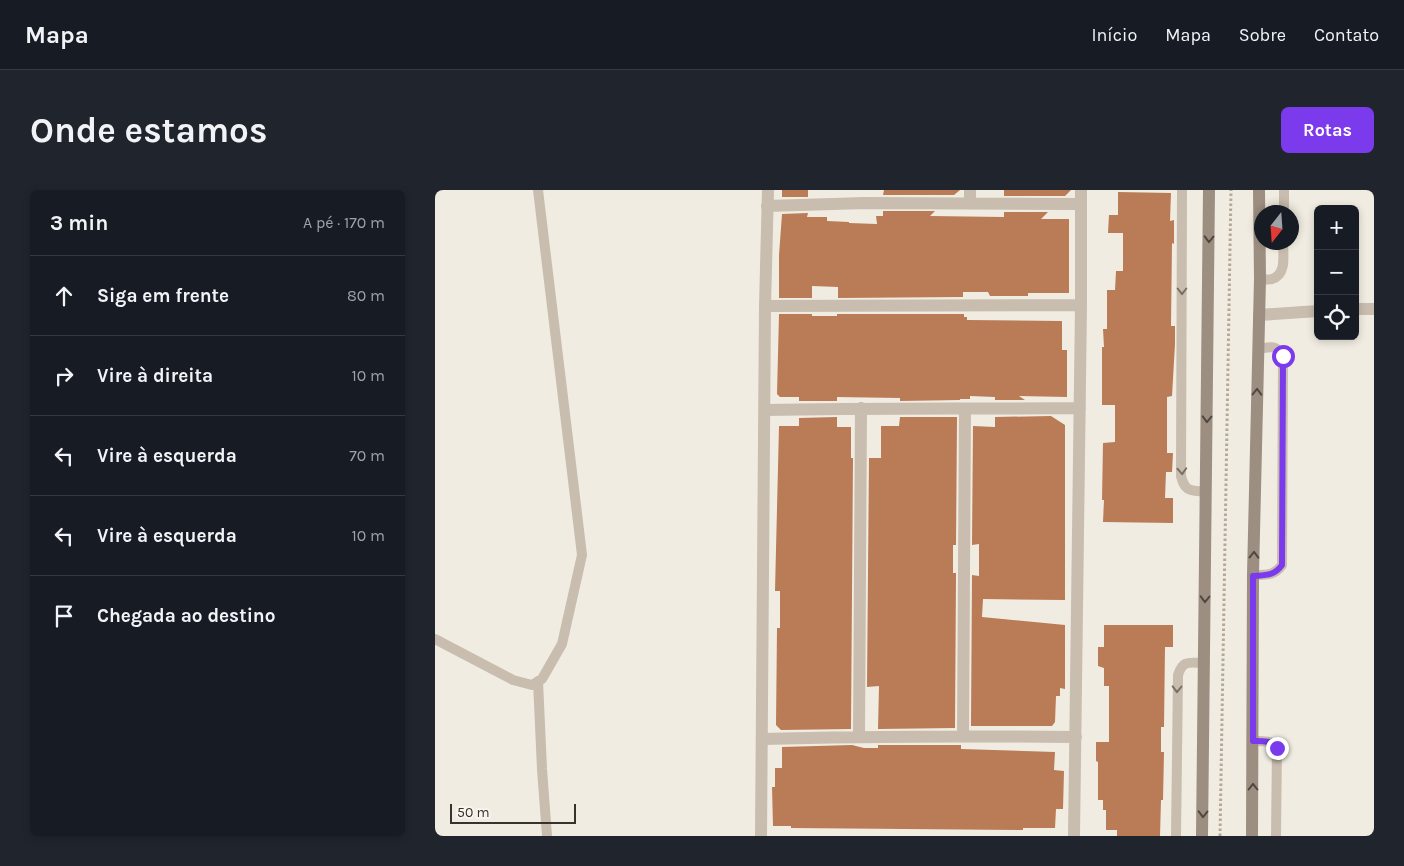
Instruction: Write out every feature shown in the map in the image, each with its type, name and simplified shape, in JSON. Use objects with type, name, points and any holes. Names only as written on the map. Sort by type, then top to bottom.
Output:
[{"type":"main road","points":[[1202,836],[1210,190]]},
{"type":"main road","points":[[1253,836],[1253,576],[1260,279],[1259,190]]},
{"type":"street","points":[[761,836],[767,190]]},
{"type":"street","points":[[970,190],[970,204]]},
{"type":"street","points":[[1073,836],[1076,737],[1081,190]]},
{"type":"street","points":[[767,206],[865,196],[970,204],[1081,204]]},
{"type":"street","points":[[765,306],[1081,305]]},
{"type":"street","points":[[1359,309],[1374,309]]},
{"type":"street","points":[[1259,315],[1314,311]]},
{"type":"street","points":[[859,737],[861,408]]},
{"type":"street","points":[[765,410],[1079,408]]},
{"type":"street","points":[[963,736],[965,409]]},
{"type":"street","points":[[762,739],[963,736],[1076,737]]},
{"type":"lane","points":[[435,639],[513,680],[532,685],[542,679],[562,644],[582,555],[538,190]]},
{"type":"lane","points":[[1182,190],[1181,476],[1184,485],[1190,490],[1206,492]]},
{"type":"lane","points":[[1284,190],[1284,205]]},
{"type":"lane","points":[[1260,279],[1272,279],[1279,276],[1283,267],[1283,250]]},
{"type":"lane","points":[[1253,576],[1277,572],[1282,565],[1283,356],[1279,349],[1272,347],[1258,350]]},
{"type":"lane","points":[[1176,836],[1178,675],[1180,667],[1186,663],[1205,663]]},
{"type":"lane","points":[[538,681],[547,836]]},
{"type":"lane","points":[[1253,741],[1271,742],[1277,748],[1276,836]]},
{"type":"path","points":[[1220,836],[1231,190]]},
{"type":"building","points":[[782,190],[808,190],[808,197],[782,197]]},
{"type":"building","points":[[884,190],[960,190],[954,195],[883,195]]},
{"type":"building","points":[[1004,190],[1071,190],[1065,196],[1004,196]]},
{"type":"building","points":[[1118,192],[1171,193],[1170,221],[1174,220],[1174,244],[1172,243],[1171,326],[1175,326],[1175,344],[1172,396],[1167,397],[1167,453],[1173,453],[1172,472],[1166,472],[1165,498],[1173,498],[1173,523],[1103,522],[1103,443],[1115,442],[1115,405],[1102,405],[1102,347],[1104,347],[1103,329],[1107,329],[1107,290],[1115,290],[1116,271],[1123,271],[1123,233],[1108,233],[1109,215],[1118,215]]},
{"type":"building","points":[[883,211],[935,211],[930,216],[1004,217],[1004,212],[1048,212],[1041,219],[1069,219],[1069,293],[1028,293],[1028,296],[990,296],[988,292],[963,292],[963,297],[838,298],[838,287],[812,286],[812,298],[779,298],[779,255],[782,214],[808,213],[807,217],[827,217],[827,221],[877,224],[876,216],[883,216]]},
{"type":"building","points":[[779,314],[837,316],[837,314],[964,314],[967,320],[1062,321],[1062,350],[1067,350],[1067,397],[1019,396],[1025,400],[995,400],[995,397],[970,396],[970,399],[960,400],[900,401],[900,398],[837,397],[837,401],[799,401],[799,397],[780,397],[777,394]]},
{"type":"building","points":[[1051,416],[1065,425],[1065,600],[983,599],[982,617],[1065,625],[1065,689],[1060,688],[1060,696],[1056,696],[1055,722],[1052,726],[971,726],[972,575],[979,576],[979,544],[972,545],[973,426],[995,427],[995,417]]},
{"type":"building","points":[[837,417],[837,427],[851,427],[851,458],[853,458],[851,729],[781,730],[776,725],[777,628],[780,628],[780,591],[775,591],[779,426],[799,426],[799,418]]},
{"type":"building","points":[[900,417],[957,417],[956,545],[953,545],[953,573],[956,573],[955,728],[878,729],[879,686],[867,687],[869,458],[881,458],[881,426],[899,426]]},
{"type":"building","points":[[1104,625],[1173,625],[1173,647],[1165,647],[1164,727],[1161,727],[1161,752],[1164,752],[1163,800],[1161,800],[1160,836],[1117,836],[1117,830],[1106,830],[1106,810],[1103,810],[1103,800],[1098,800],[1096,742],[1109,742],[1109,686],[1104,686],[1104,668],[1098,666],[1098,647],[1104,647]]},
{"type":"building","points":[[852,745],[864,748],[878,748],[878,745],[961,745],[961,749],[1055,752],[1054,770],[1064,771],[1063,809],[1056,809],[1055,828],[1023,828],[1023,830],[791,828],[791,826],[773,826],[772,787],[775,787],[775,768],[782,768],[782,747]]},
{"type":"route","points":[[1277,748],[1271,742],[1253,741],[1253,576],[1277,572],[1282,565],[1283,356]]}]
